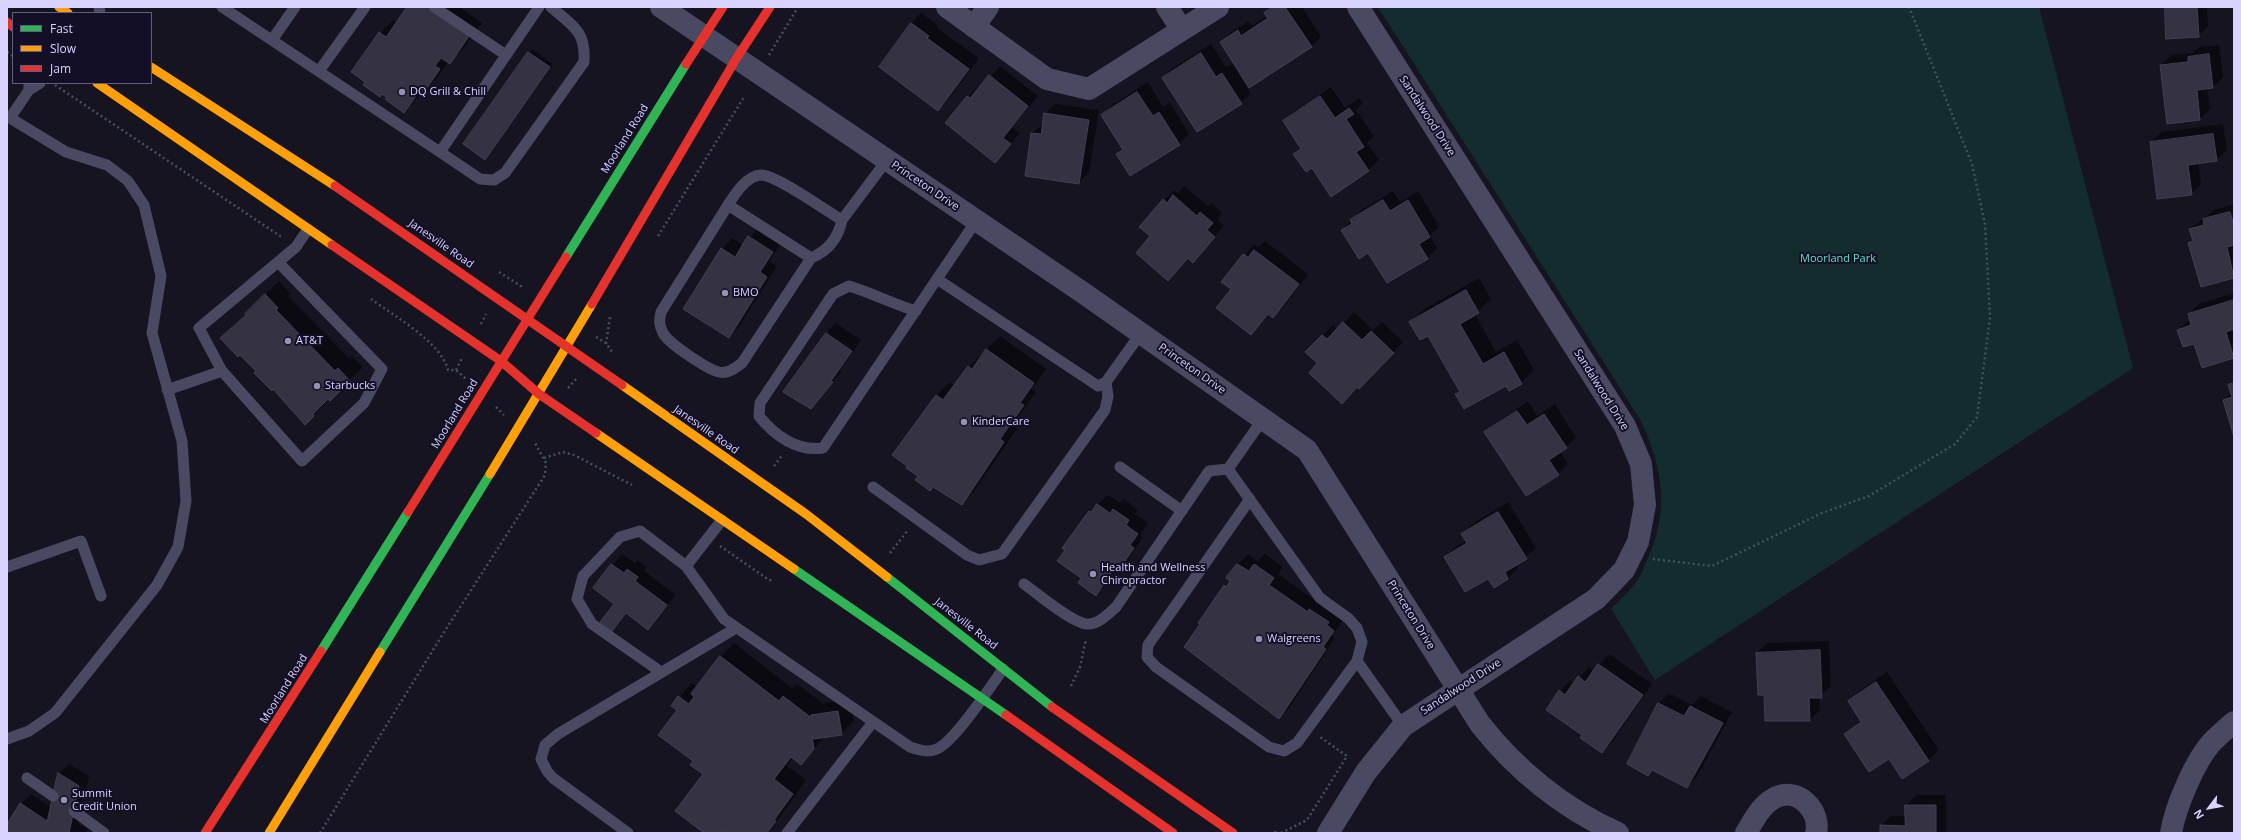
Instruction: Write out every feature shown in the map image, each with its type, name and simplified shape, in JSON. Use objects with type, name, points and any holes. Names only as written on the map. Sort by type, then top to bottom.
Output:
[{"type":"main road","name":"Moorland Road","points":[[205,833],[274,728],[703,36],[723,7]]},
{"type":"main road","points":[[269,833],[539,394],[736,59],[770,7]]},
{"type":"main road","name":"Janesville Road","points":[[152,68],[354,198],[453,268],[528,318],[567,347],[806,514],[1048,705],[1232,833]]},
{"type":"main road","points":[[98,84],[501,361],[539,394],[982,699],[1173,833]]},
{"type":"street","name":"Princeton Drive","points":[[661,7],[1141,333],[1307,450],[1480,724],[1496,744],[1515,763],[1568,806],[1618,833]]},
{"type":"street","points":[[947,7],[1047,79],[1089,89],[1218,7]]},
{"type":"street","points":[[974,27],[988,7]]},
{"type":"street","points":[[1167,7],[1182,30]]},
{"type":"street","name":"Sandalwood Drive","points":[[1328,833],[1366,772],[1403,726],[1596,599],[1624,570],[1638,542],[1645,506],[1641,464],[1625,426],[1358,7]]},
{"type":"street","points":[[2172,833],[2174,818],[2192,775],[2212,742],[2234,722]]},
{"type":"street","points":[[1746,833],[1766,804],[1778,796],[1788,795],[1800,798],[1812,810],[1816,819],[1816,833]]},
{"type":"lane","points":[[223,7],[480,180],[494,180],[505,173],[584,62],[585,46],[577,30],[551,7]]},
{"type":"lane","points":[[272,40],[295,7]]},
{"type":"lane","points":[[319,71],[365,7]]},
{"type":"lane","points":[[434,7],[506,55]]},
{"type":"lane","points":[[440,152],[539,7]]},
{"type":"lane","points":[[7,739],[29,731],[55,713],[157,586],[178,547],[186,501],[182,441],[152,333],[161,276],[144,204],[128,181],[107,165],[66,152],[9,117],[29,86]]},
{"type":"lane","points":[[842,220],[775,179],[761,175],[742,186],[728,205],[661,312],[659,322],[663,334],[670,342],[699,361],[720,372],[731,371],[742,363],[811,258],[821,254],[833,243],[840,231],[842,220],[887,160]]},
{"type":"lane","points":[[728,205],[811,258]]},
{"type":"lane","points":[[916,311],[890,303],[863,290],[849,286],[833,294],[760,403],[758,416],[767,427],[797,447],[809,450],[823,448],[916,311],[976,221]]},
{"type":"lane","points":[[278,262],[382,369],[364,403],[302,461],[222,371],[198,328],[296,247],[308,228]]},
{"type":"lane","points":[[937,279],[1098,386],[1106,382],[1141,333]]},
{"type":"lane","points":[[167,390],[222,371]]},
{"type":"lane","points":[[874,488],[973,558],[979,560],[1002,554],[1104,410],[1108,396],[1106,382]]},
{"type":"lane","points":[[1024,584],[1074,619],[1087,624],[1104,618],[1116,607],[1209,471],[1228,469],[1263,419]]},
{"type":"lane","points":[[1120,467],[1182,511]]},
{"type":"lane","points":[[1228,469],[1320,598],[1348,618],[1357,628],[1362,642],[1357,661],[1297,743],[1284,751],[1269,747],[1156,667],[1147,656],[1148,645],[1250,500]]},
{"type":"lane","points":[[686,566],[722,520]]},
{"type":"lane","points":[[661,672],[592,624],[578,599],[583,576],[620,537],[640,531],[686,566],[724,618],[736,628],[910,747],[921,751],[938,749],[952,736],[982,699],[1003,669]]},
{"type":"lane","points":[[7,567],[81,541],[101,596]]},
{"type":"lane","points":[[628,833],[553,778],[547,771],[541,759],[545,745],[558,734],[736,628]]},
{"type":"lane","points":[[1357,661],[1403,726]]},
{"type":"lane","points":[[787,833],[873,722]]},
{"type":"lane","points":[[27,778],[53,796]]},
{"type":"lane","points":[[74,811],[104,833]]},
{"type":"path","points":[[769,56],[798,7]]},
{"type":"path","points":[[1631,556],[1712,566],[1822,514],[1869,496],[1955,444],[1977,417],[1990,318],[1985,224],[1972,164],[1909,7]]},
{"type":"path","points":[[53,84],[296,247]]},
{"type":"path","points":[[654,243],[744,97]]},
{"type":"path","points":[[366,295],[422,337],[439,352],[446,361],[448,370],[456,370]]},
{"type":"path","points":[[606,343],[607,326],[610,315]]},
{"type":"path","points":[[320,833],[441,637],[545,475],[546,463],[533,439]]},
{"type":"path","points":[[544,458],[563,452],[574,455],[638,488]]},
{"type":"path","points":[[890,554],[916,519]]},
{"type":"path","points":[[709,537],[769,580]]},
{"type":"path","points":[[1071,686],[1080,667],[1085,646],[1087,624]]},
{"type":"path","points":[[1281,833],[1307,820],[1348,756],[1308,728]]},
{"type":"green space","name":"Moorland Park","points":[[1378,7],[2039,7],[2133,368],[1655,680],[1611,609],[1639,577],[1654,542],[1659,524],[1661,490],[1659,473],[1649,439],[1641,421]]},
{"type":"building","points":[[407,7],[428,7],[469,36],[450,64],[441,58],[435,66],[440,69],[424,92],[419,88],[416,92],[418,93],[404,113],[385,99],[387,98],[382,94],[380,97],[363,85],[365,82],[351,72],[379,32],[386,37]]},
{"type":"building","points":[[1273,7],[1285,7],[1312,47],[1249,88],[1220,42],[1238,30],[1241,36],[1268,18],[1264,13]]},
{"type":"building","points":[[2165,7],[2197,7],[2199,37],[2166,39]]},
{"type":"building","points":[[911,23],[929,36],[927,38],[969,69],[938,111],[879,67]]},
{"type":"building","points":[[528,52],[550,67],[485,160],[463,144]]},
{"type":"building","points":[[1201,53],[1216,77],[1222,73],[1242,104],[1197,132],[1162,78]]},
{"type":"building","points":[[2209,54],[2213,88],[2197,90],[2200,120],[2167,124],[2160,65],[2188,62],[2188,57]]},
{"type":"building","points":[[989,75],[1028,106],[1003,138],[1011,144],[995,163],[945,123],[967,96],[970,98]]},
{"type":"building","points":[[1137,92],[1153,116],[1159,112],[1180,145],[1130,176],[1116,154],[1123,150],[1101,115]]},
{"type":"building","points":[[1320,96],[1335,118],[1349,108],[1354,114],[1346,119],[1364,147],[1356,152],[1369,171],[1331,197],[1312,168],[1306,172],[1293,154],[1301,149],[1283,121]]},
{"type":"building","points":[[1044,113],[1089,120],[1079,184],[1025,176],[1031,133],[1041,134]]},
{"type":"building","points":[[2213,134],[2217,161],[2188,165],[2192,195],[2157,199],[2150,142]]},
{"type":"building","points":[[1173,195],[1197,216],[1200,212],[1213,223],[1207,230],[1215,237],[1193,263],[1188,258],[1168,281],[1136,253],[1150,236],[1139,227],[1163,199],[1167,203]]},
{"type":"building","points":[[1383,200],[1390,211],[1408,200],[1430,237],[1419,244],[1428,259],[1387,283],[1368,253],[1359,259],[1341,230],[1352,224],[1350,220]]},
{"type":"building","points":[[2230,212],[2234,225],[2234,245],[2227,247],[2234,278],[2201,287],[2188,243],[2193,241],[2189,229],[2204,225],[2203,219]]},
{"type":"building","name":"BMO","points":[[748,236],[773,252],[760,272],[767,277],[729,338],[683,309],[721,248],[735,257]]},
{"type":"building","points":[[1254,250],[1299,284],[1273,318],[1268,314],[1251,335],[1216,308],[1231,289],[1221,282],[1243,254],[1248,257]]},
{"type":"building","points":[[1466,290],[1479,313],[1460,324],[1483,364],[1504,352],[1522,384],[1509,391],[1506,386],[1464,409],[1455,394],[1460,392],[1428,336],[1420,340],[1409,322]]},
{"type":"building","points":[[265,294],[278,308],[276,310],[335,371],[338,368],[350,381],[330,401],[328,399],[313,414],[314,416],[305,425],[273,389],[272,391],[254,373],[256,371],[240,355],[238,357],[220,338],[246,315],[245,314]]},
{"type":"building","points":[[2234,300],[2234,329],[2226,332],[2234,358],[2202,368],[2194,344],[2183,347],[2177,330],[2191,325],[2188,314]]},
{"type":"building","points":[[1343,322],[1362,340],[1371,331],[1394,353],[1359,389],[1357,387],[1342,404],[1309,373],[1317,363],[1305,352],[1322,335],[1327,339]]},
{"type":"building","points":[[826,333],[852,351],[831,381],[833,382],[811,409],[783,392]]},
{"type":"building","name":"KinderCare","points":[[986,349],[1034,383],[1020,403],[1024,405],[1000,439],[1004,442],[962,505],[933,487],[930,491],[915,480],[918,476],[906,468],[907,466],[892,455],[936,395],[943,400],[968,366],[972,369]]},
{"type":"building","points":[[2234,383],[2234,437],[2223,400],[2232,397],[2228,385]]},
{"type":"building","points":[[1517,411],[1527,425],[1544,414],[1567,448],[1549,460],[1559,475],[1526,496],[1484,432]]},
{"type":"building","points":[[1097,504],[1110,513],[1113,509],[1129,520],[1126,525],[1138,534],[1130,545],[1134,548],[1120,568],[1116,565],[1096,596],[1078,583],[1081,578],[1057,561],[1065,550],[1062,548],[1089,511],[1091,512]]},
{"type":"building","points":[[1498,512],[1527,559],[1505,572],[1508,579],[1494,588],[1488,579],[1465,592],[1444,557],[1467,543],[1461,534]]},
{"type":"building","points":[[611,564],[624,573],[627,569],[638,577],[635,581],[667,605],[648,630],[626,613],[612,631],[600,622],[614,604],[593,588]]},
{"type":"building","name":"Walgreens","points":[[1237,564],[1249,571],[1254,564],[1274,578],[1269,585],[1308,612],[1309,609],[1329,622],[1327,625],[1334,631],[1323,647],[1326,649],[1279,719],[1184,647],[1200,624],[1198,623],[1224,585],[1226,587],[1230,581],[1226,578]]},
{"type":"building","points":[[1820,650],[1822,698],[1809,698],[1810,721],[1765,721],[1764,695],[1758,695],[1756,653]]},
{"type":"building","points":[[720,656],[779,701],[783,696],[809,716],[809,718],[811,715],[838,711],[842,735],[814,739],[812,736],[814,749],[801,765],[791,757],[774,779],[793,794],[774,820],[776,821],[767,833],[729,833],[725,831],[723,833],[704,833],[675,811],[703,774],[690,765],[693,761],[658,735],[677,710],[671,706],[678,696],[689,704],[694,697],[691,694]]},
{"type":"building","points":[[1598,664],[1643,695],[1602,753],[1580,738],[1582,735],[1546,710],[1559,690],[1565,695],[1578,676],[1585,682]]},
{"type":"building","points":[[1876,682],[1929,761],[1902,779],[1889,759],[1869,772],[1844,734],[1861,722],[1848,701]]},
{"type":"building","points":[[1658,703],[1684,716],[1690,706],[1723,723],[1687,788],[1652,770],[1648,776],[1627,764]]},
{"type":"building","name":"Summit Credit Union","points":[[58,773],[79,786],[69,833],[7,833],[7,824],[20,803],[47,821]]},
{"type":"building","points":[[1905,805],[1936,805],[1936,833],[1880,833],[1880,825],[1905,826]]},
{"type":"traffic: fast","points":[[566,257],[686,64]]},
{"type":"traffic: fast","points":[[380,652],[490,474]]},
{"type":"traffic: fast","points":[[321,651],[408,512]]},
{"type":"traffic: fast","points":[[794,569],[1006,715]]},
{"type":"traffic: fast","points":[[887,577],[1052,707]]},
{"type":"traffic: slow","points":[[59,7],[66,12]]},
{"type":"traffic: slow","points":[[152,68],[335,186]]},
{"type":"traffic: slow","points":[[98,84],[332,245]]},
{"type":"traffic: slow","points":[[490,474],[592,304]]},
{"type":"traffic: slow","points":[[622,385],[806,514],[887,577]]},
{"type":"traffic: slow","points":[[596,433],[794,569]]},
{"type":"traffic: slow","points":[[269,833],[380,652]]},
{"type":"traffic: jam","points":[[686,64],[723,7]]},
{"type":"traffic: jam","points":[[592,304],[736,59],[770,7]]},
{"type":"traffic: jam","points":[[7,22],[12,26]]},
{"type":"traffic: jam","points":[[335,186],[622,385]]},
{"type":"traffic: jam","points":[[332,245],[501,361],[539,394],[596,433]]},
{"type":"traffic: jam","points":[[408,512],[566,257]]},
{"type":"traffic: jam","points":[[205,833],[321,651]]},
{"type":"traffic: jam","points":[[1052,707],[1233,833]]},
{"type":"traffic: jam","points":[[1006,715],[1173,833]]},
{"type":"place","name":"DQ Grill & Chill","points":[[402,92]]},
{"type":"place","name":"BMO","points":[[725,293]]},
{"type":"place","name":"AT&T","points":[[288,341]]},
{"type":"place","name":"Starbucks","points":[[317,386]]},
{"type":"place","name":"KinderCare","points":[[964,422]]},
{"type":"place","name":"Health and Wellness Chiropractor","points":[[1093,574]]},
{"type":"place","name":"Walgreens","points":[[1259,639]]},
{"type":"place","name":"Summit Credit Union","points":[[64,800]]}]
